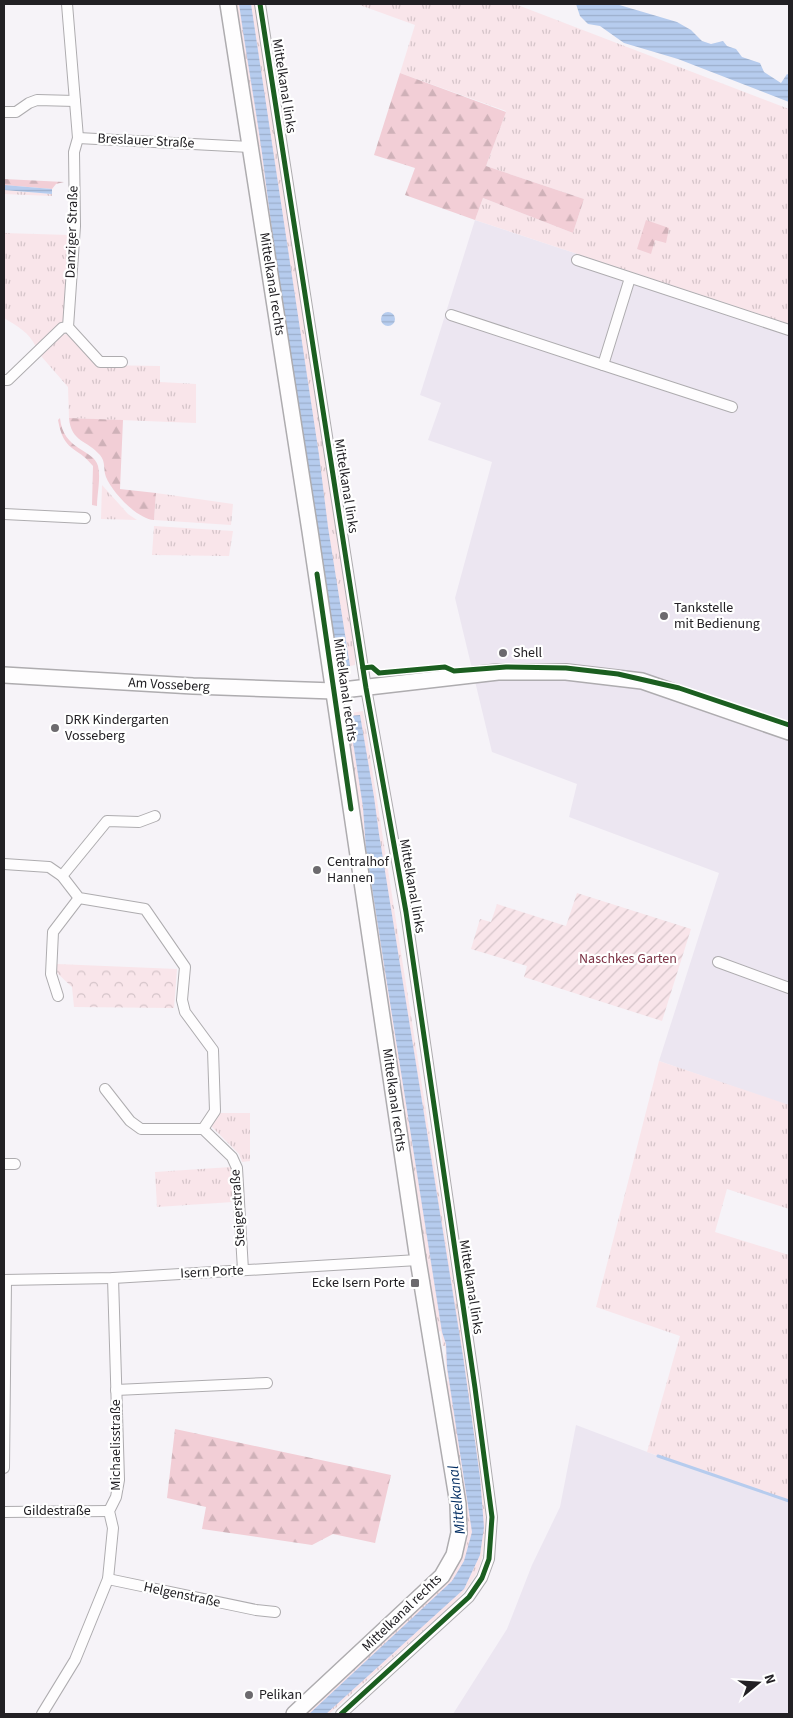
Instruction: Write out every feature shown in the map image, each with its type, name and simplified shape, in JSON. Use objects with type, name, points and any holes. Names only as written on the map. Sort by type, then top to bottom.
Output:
[{"type":"main road","name":"Mittelkanal rechts","points":[[228,4],[250,147],[351,690],[418,1260],[458,1504],[459,1533],[454,1555],[442,1576],[294,1714]]},
{"type":"main road","name":"Am Vosseberg","points":[[4,675],[193,686],[351,690],[498,672],[566,672],[642,681],[789,732]]},
{"type":"street","name":"Breslauer Straße","points":[[67,4],[78,138],[250,147]]},
{"type":"street","name":"Mittelkanal links","points":[[260,4],[351,690],[406,912],[474,1378],[492,1517],[489,1559],[482,1578],[469,1597],[341,1714]]},
{"type":"street","points":[[4,112],[16,112],[37,100],[76,102]]},
{"type":"street","name":"Danziger Straße","points":[[68,327],[75,226],[74,152],[78,138]]},
{"type":"street","points":[[577,260],[789,330]]},
{"type":"street","points":[[603,365],[630,278]]},
{"type":"street","points":[[451,315],[732,407]]},
{"type":"street","points":[[4,380],[8,380],[62,328],[68,327],[100,362],[122,362]]},
{"type":"street","points":[[4,514],[85,518]]},
{"type":"street","points":[[62,876],[107,821],[139,822],[156,816]]},
{"type":"street","points":[[4,864],[49,867],[62,876],[78,898],[145,909],[185,967],[182,1000],[185,1012],[213,1050],[215,1111],[203,1129],[141,1129],[130,1121],[105,1089]]},
{"type":"street","points":[[58,996],[51,974],[53,932],[78,898]]},
{"type":"street","points":[[718,962],[789,988]]},
{"type":"street","name":"Steigerstraße","points":[[203,1129],[232,1157],[237,1168],[243,1270]]},
{"type":"street","points":[[4,1164],[15,1164]]},
{"type":"street","name":"Isern Porte","points":[[4,1468],[5,1280],[113,1278],[418,1260]]},
{"type":"street","name":"Michaelisstraße","points":[[42,1714],[75,1660],[108,1579],[113,1528],[110,1511],[116,1497],[119,1480],[113,1278]]},
{"type":"street","points":[[116,1390],[266,1383]]},
{"type":"street","name":"Gildestraße","points":[[4,1512],[110,1511]]},
{"type":"street","name":"Helgenstraße","points":[[108,1579],[256,1610],[275,1612]]},
{"type":"shaded area","points":[[475,220],[789,324],[789,1106],[659,1061],[719,873],[569,817],[577,784],[492,752],[455,598],[492,462],[428,440],[441,403],[420,395]]},
{"type":"shaded area","points":[[576,1425],[658,1456],[789,1501],[789,1714],[453,1714],[507,1629],[532,1565],[560,1507]]},
{"type":"green space","points":[[235,4],[257,4],[355,655],[355,665],[340,668],[335,653]]},
{"type":"green space","points":[[357,4],[515,4],[789,109],[789,324],[475,220],[483,198],[573,233],[584,199],[486,166],[506,111],[400,73],[415,25]]},
{"type":"green space","points":[[400,73],[506,112],[486,166],[584,199],[573,233],[483,198],[475,220],[405,195],[415,168],[374,155]]},
{"type":"green space","points":[[4,179],[64,182],[56,184],[52,189],[4,185]]},
{"type":"green space","points":[[4,190],[52,194],[52,196],[4,194]]},
{"type":"green space","points":[[646,220],[669,228],[666,243],[655,240],[651,254],[637,249]]},
{"type":"green space","points":[[4,233],[69,235],[66,318],[36,347],[26,333],[4,318]]},
{"type":"green space","points":[[64,334],[69,335],[98,365],[160,366],[160,382],[196,384],[196,423],[69,418],[68,387],[41,356]]},
{"type":"green space","points":[[60,418],[62,429],[67,437],[72,443],[91,456],[98,466],[97,506],[92,505],[93,466],[67,444],[58,420]]},
{"type":"green space","points":[[69,418],[123,420],[120,489],[156,493],[154,520],[140,515],[119,497],[106,477],[102,458],[95,450],[76,436],[70,426]]},
{"type":"green space","points":[[102,485],[128,514],[137,520],[101,519]]},
{"type":"green space","points":[[156,493],[233,504],[231,525],[154,520]]},
{"type":"green space","points":[[154,526],[233,531],[229,556],[152,555]]},
{"type":"green space","points":[[363,711],[449,1257],[472,1387],[483,1474],[486,1526],[482,1558],[477,1573],[454,1603],[329,1714],[303,1714],[445,1581],[465,1539],[467,1521],[445,1381],[448,1381],[445,1346],[443,1346],[441,1331],[438,1332],[367,886],[345,714]]},
{"type":"green space","name":"Naschkes Garten","points":[[577,893],[691,929],[662,1021],[524,977],[527,966],[471,949],[480,919],[491,922],[497,904],[566,926]]},
{"type":"green space","points":[[57,964],[177,969],[174,1008],[74,1007],[72,987],[57,973]]},
{"type":"green space","points":[[659,1061],[789,1105],[789,1209],[727,1189],[715,1232],[789,1255],[789,1500],[647,1452],[680,1336],[596,1307]]},
{"type":"green space","points":[[218,1113],[250,1113],[250,1161],[242,1162],[239,1154],[211,1126]]},
{"type":"green space","points":[[231,1167],[233,1202],[157,1207],[155,1172]]},
{"type":"green space","points":[[175,1429],[391,1475],[375,1543],[333,1534],[312,1545],[202,1529],[206,1507],[167,1498]]},
{"type":"water","points":[[239,4],[251,4],[350,666],[343,667],[339,657],[324,583]]},
{"type":"water","points":[[576,4],[616,4],[677,22],[691,30],[702,41],[711,44],[723,41],[727,46],[736,49],[742,57],[760,63],[764,72],[781,83],[787,74],[789,75],[789,102],[678,59],[624,43],[600,26],[588,24],[580,16]]},
{"type":"water","points":[[4,185],[52,189],[52,194],[4,190]]},
{"type":"water","points":[[388,312],[393,314],[395,319],[393,324],[388,326],[383,324],[381,319],[383,314]]},
{"type":"water","points":[[360,715],[463,1356],[480,1477],[484,1527],[480,1555],[464,1589],[326,1714],[309,1714],[452,1581],[464,1561],[472,1532],[447,1367],[446,1344],[442,1332],[366,850],[363,807],[349,716]]},
{"type":"waterway","points":[[658,1456],[789,1501]]},
{"type":"cycle path","points":[[260,4],[366,688],[406,912],[492,1517],[489,1559],[482,1578],[469,1597],[341,1714]]},
{"type":"cycle path","points":[[317,574],[351,809]]},
{"type":"cycle path","points":[[363,668],[372,667],[379,673],[445,667],[454,671],[506,667],[566,668],[618,674],[679,688],[789,725]]},
{"type":"place","name":"Tankstelle mit Bedienung","points":[[664,616]]},
{"type":"place","name":"Shell","points":[[503,653]]},
{"type":"place","name":"DRK Kindergarten Vosseberg","points":[[55,728]]},
{"type":"place","name":"Centralhof Hannen","points":[[317,870]]},
{"type":"place","name":"Ecke Isern Porte","points":[[415,1283]]},
{"type":"place","name":"Pelikan","points":[[249,1695]]},
{"type":"water label","name":"Mittelkanal","points":[[457,1500]]}]
